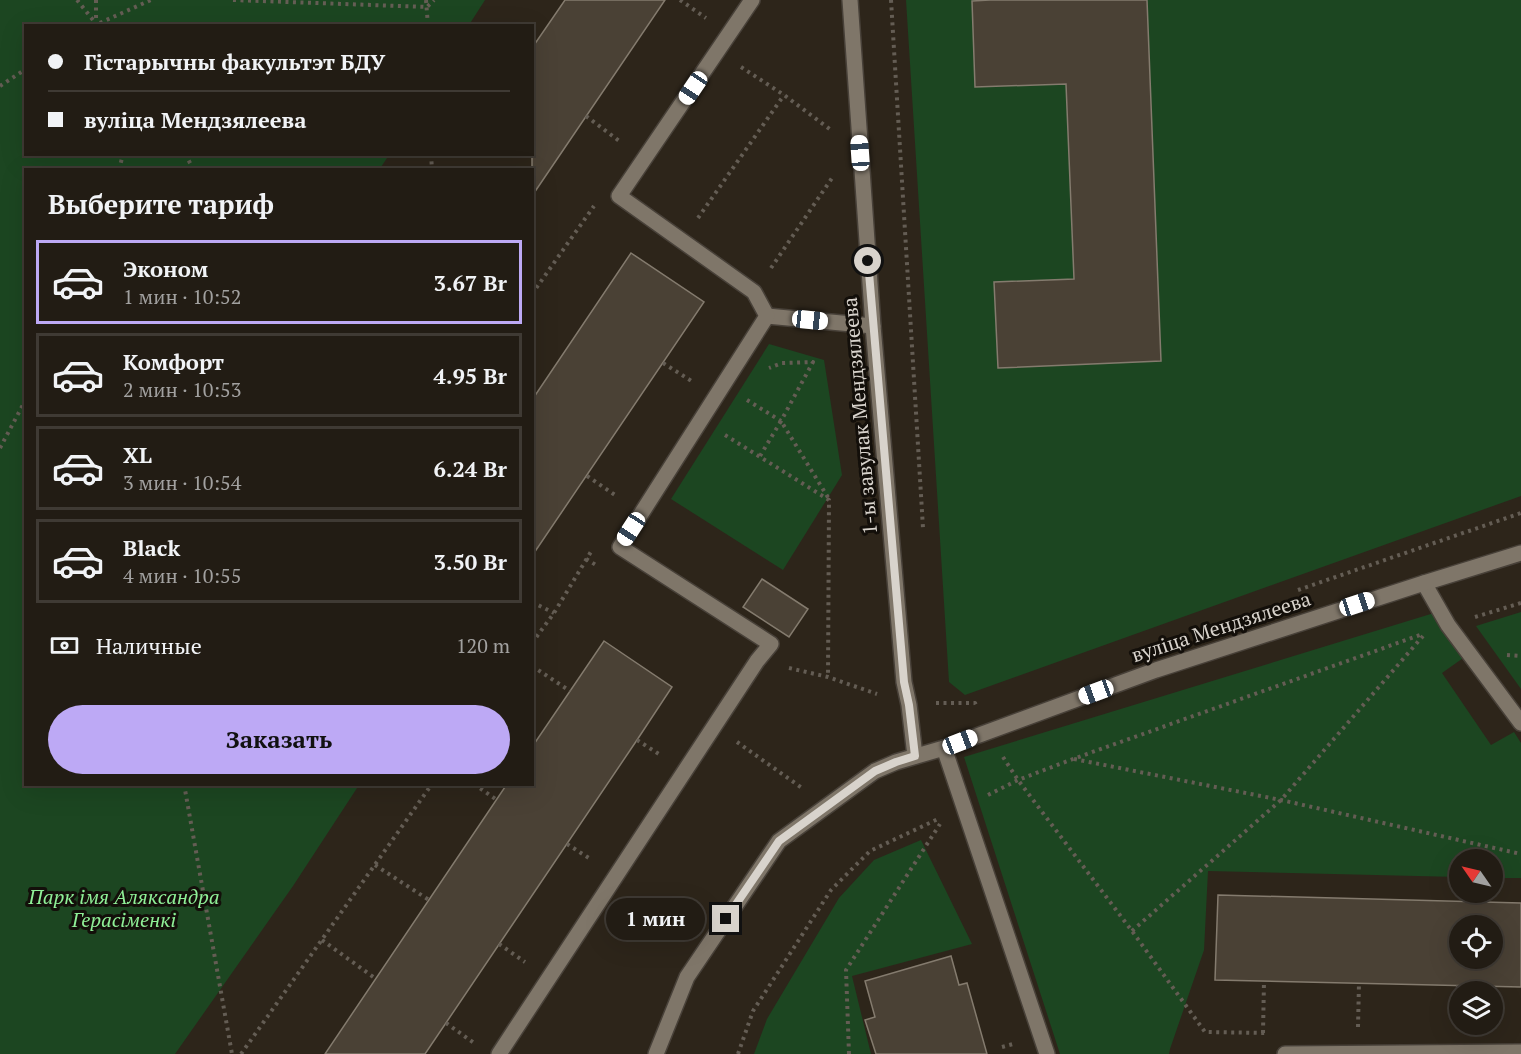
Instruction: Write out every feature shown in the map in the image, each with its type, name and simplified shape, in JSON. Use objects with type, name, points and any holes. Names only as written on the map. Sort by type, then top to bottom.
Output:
[{"type":"street","points":[[752,0],[619,196],[754,292],[767,316]]},
{"type":"street","name":"1-ы завулак Мендзялеева","points":[[850,0],[873,326],[904,682],[915,756]]},
{"type":"street","points":[[767,316],[873,326]]},
{"type":"street","points":[[498,1054],[757,661],[771,644],[620,547],[767,316]]},
{"type":"street","name":"вуліца Мендзялеева","points":[[656,1054],[687,977],[779,841],[875,771],[1156,670],[1424,582],[1521,553]]},
{"type":"street","points":[[1424,582],[1448,625],[1521,723]]},
{"type":"street","points":[[944,748],[1047,1054]]},
{"type":"street","points":[[1285,1054],[1521,1052]]},
{"type":"path","points":[[77,0],[95,24]]},
{"type":"path","points":[[96,0],[96,24]]},
{"type":"path","points":[[98,24],[151,0]]},
{"type":"path","points":[[233,0],[427,7],[434,0]]},
{"type":"path","points":[[426,0],[428,24]]},
{"type":"path","points":[[891,0],[923,536]]},
{"type":"path","points":[[718,52],[784,95],[860,153]]},
{"type":"path","points":[[0,86],[24,70]]},
{"type":"path","points":[[682,240],[784,95]]},
{"type":"path","points":[[586,116],[623,144]]},
{"type":"path","points":[[760,456],[813,362],[782,363],[761,371]]},
{"type":"path","points":[[663,363],[700,386]]},
{"type":"path","points":[[724,386],[781,421],[829,500],[828,677]]},
{"type":"path","points":[[0,448],[24,403]]},
{"type":"path","points":[[702,421],[829,500]]},
{"type":"path","points":[[587,476],[624,501]]},
{"type":"path","points":[[534,640],[554,613],[586,559],[596,565]]},
{"type":"path","points":[[534,603],[554,613]]},
{"type":"path","points":[[1448,625],[1521,603]]},
{"type":"path","points":[[964,807],[1018,780],[1073,759],[1425,633],[1281,800],[1132,931]]},
{"type":"path","points":[[757,661],[828,677],[909,705],[975,704],[1003,758],[1018,780],[1205,1032],[1275,1033]]},
{"type":"path","points":[[534,667],[570,691]]},
{"type":"path","points":[[715,726],[827,806]]},
{"type":"path","points":[[637,740],[670,762]]},
{"type":"path","points":[[1073,759],[1281,800],[1521,854]]},
{"type":"path","points":[[184,786],[232,1054]]},
{"type":"path","points":[[241,1054],[431,786]]},
{"type":"path","points":[[477,786],[496,800]]},
{"type":"path","points":[[738,1054],[753,1011],[831,890],[870,850],[945,816],[846,970],[849,1054]]},
{"type":"path","points":[[567,844],[593,861]]},
{"type":"path","points":[[375,865],[429,900]]},
{"type":"path","points":[[322,940],[376,979]]},
{"type":"path","points":[[499,944],[526,963]]},
{"type":"path","points":[[1263,1033],[1264,981]]},
{"type":"path","points":[[1358,1033],[1359,983]]},
{"type":"path","points":[[446,1023],[474,1044]]},
{"type":"green space","name":"Парк імя Аляксандра Герасіменкі","points":[[0,0],[485,0],[470,24],[24,24],[24,156],[388,156],[380,168],[24,168],[24,786],[358,786],[293,886],[175,1054],[0,1054]]},
{"type":"green space","points":[[906,0],[990,0],[972,1],[975,87],[1066,84],[1074,279],[994,282],[998,368],[1161,361],[1147,0],[1521,0],[1521,496],[965,695],[949,682]]},
{"type":"green space","points":[[769,344],[824,360],[842,475],[783,570],[671,499]]},
{"type":"green space","points":[[1521,612],[1521,689],[1476,626]]},
{"type":"green space","points":[[1434,613],[1466,656],[1442,673],[1491,745],[1514,732],[1521,743],[1521,878],[1503,878],[1503,849],[1449,849],[1449,877],[1208,871],[1204,950],[1169,1054],[1060,1054],[964,757]]},
{"type":"green space","points":[[921,840],[972,944],[852,976],[871,1054],[754,1054],[767,1019],[839,898],[874,860]]},
{"type":"building","points":[[565,0],[665,0],[534,193],[532,156],[534,156],[534,45]]},
{"type":"building","points":[[1147,0],[1161,361],[998,368],[994,282],[1074,279],[1066,84],[975,87],[972,1]]},
{"type":"building","points":[[631,253],[704,302],[534,553],[534,397]]},
{"type":"building","points":[[762,579],[808,609],[789,637],[743,607]]},
{"type":"building","points":[[604,641],[672,687],[425,1054],[325,1054],[506,786],[534,786],[534,744]]},
{"type":"building","points":[[1218,895],[1449,901],[1449,903],[1521,903],[1521,987],[1503,987],[1503,981],[1449,981],[1449,985],[1215,980]]},
{"type":"building","points":[[951,956],[959,985],[967,983],[987,1054],[876,1054],[865,1020],[875,1017],[865,981]]},
{"type":"route","points":[[726,919],[779,841],[875,771],[915,756],[904,682],[868,261]]}]
